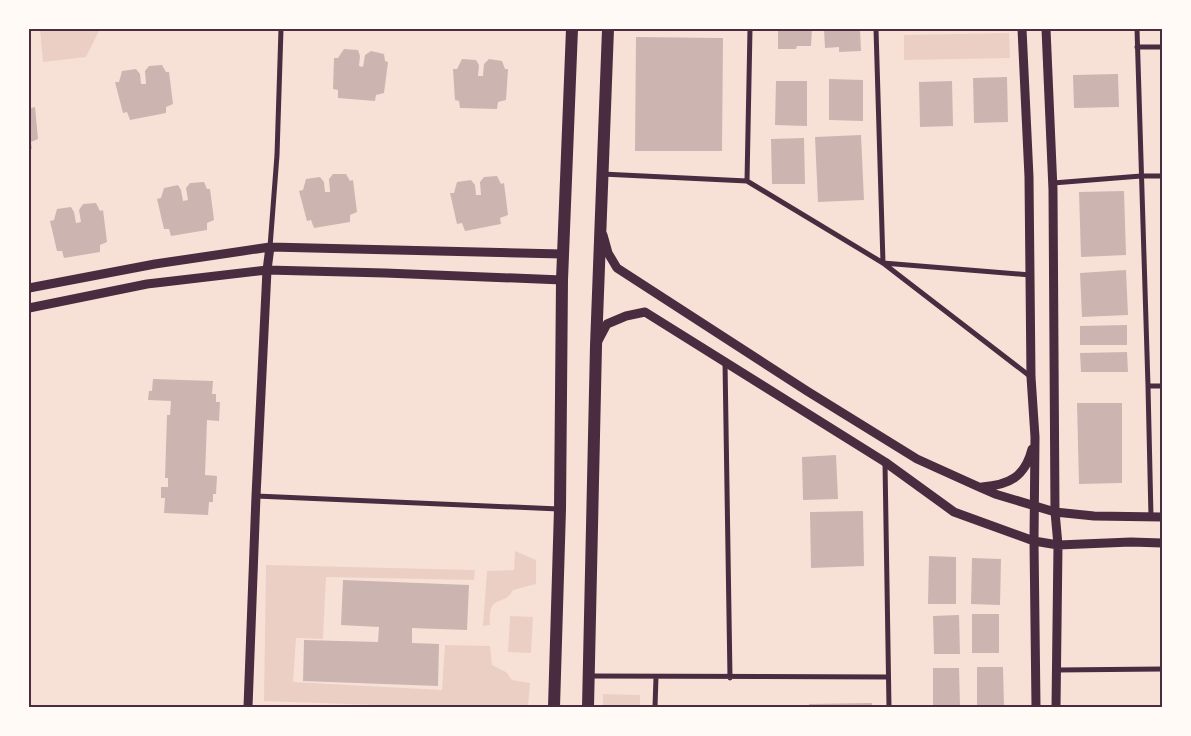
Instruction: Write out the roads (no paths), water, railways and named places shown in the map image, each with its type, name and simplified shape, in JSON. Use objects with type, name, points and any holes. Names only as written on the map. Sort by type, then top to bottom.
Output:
[{"type":"main road","points":[[554,707],[560,509],[562,280],[572,29]]},
{"type":"main road","points":[[588,707],[596,346],[608,29]]},
{"type":"street","points":[[248,707],[267,270],[277,155],[281,29]]},
{"type":"street","points":[[747,181],[750,29]]},
{"type":"street","points":[[876,29],[883,263]]},
{"type":"street","points":[[1022,29],[1029,177],[1031,377],[1035,436],[1036,707]]},
{"type":"street","points":[[1046,29],[1053,183],[1055,512],[1058,545],[1056,707]]},
{"type":"street","points":[[1137,29],[1151,516]]},
{"type":"street","points":[[1137,47],[1162,47]]},
{"type":"street","points":[[602,174],[747,181],[883,263],[1031,377]]},
{"type":"street","points":[[1053,183],[1162,176]]},
{"type":"street","points":[[600,226],[608,253],[617,268],[807,391],[917,459],[996,494],[1055,512],[1094,516],[1162,517]]},
{"type":"street","points":[[29,288],[155,264],[270,247],[563,254]]},
{"type":"street","points":[[883,263],[1031,275]]},
{"type":"street","points":[[29,308],[147,284],[267,270],[562,280]]},
{"type":"street","points":[[596,346],[607,324],[626,316],[645,312],[885,462],[954,512],[1034,541],[1058,545],[1131,542],[1162,543]]},
{"type":"street","points":[[725,362],[730,678]]},
{"type":"street","points":[[1148,386],[1162,386]]},
{"type":"street","points":[[979,487],[998,486],[1017,476],[1029,461],[1035,436]]},
{"type":"street","points":[[885,462],[889,707]]},
{"type":"street","points":[[256,496],[560,509]]},
{"type":"street","points":[[1056,670],[1162,669]]},
{"type":"street","points":[[589,676],[888,678]]},
{"type":"street","points":[[655,707],[656,677]]}]
